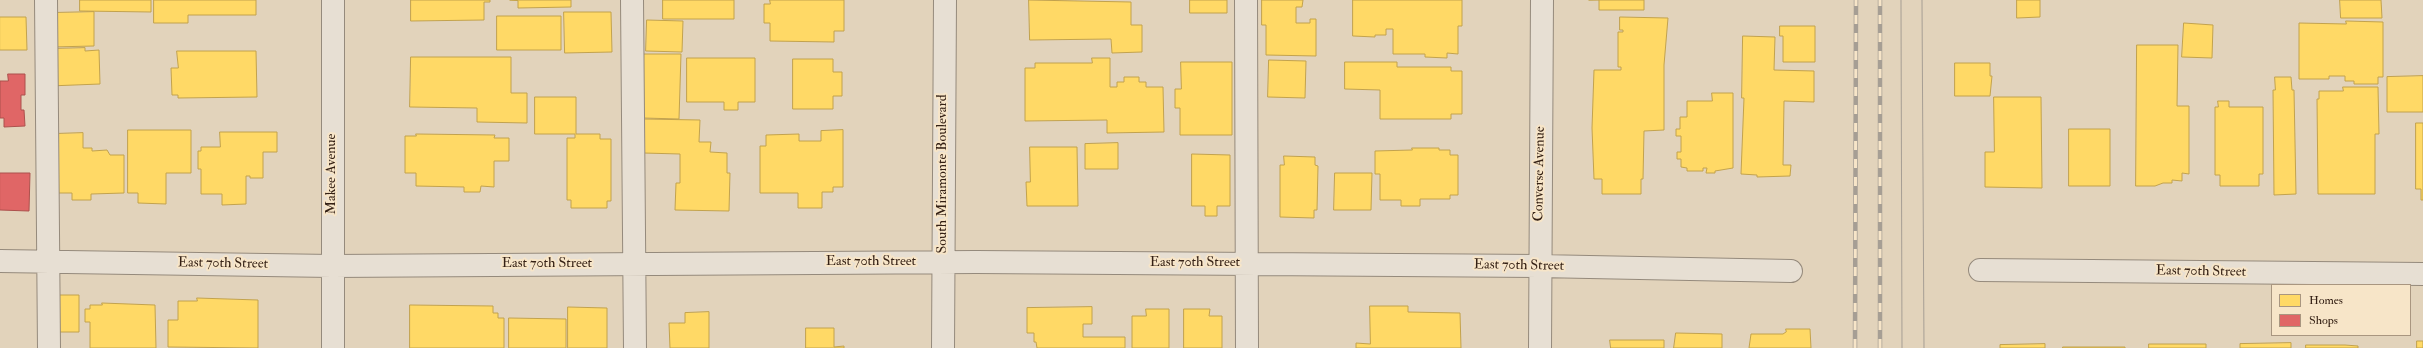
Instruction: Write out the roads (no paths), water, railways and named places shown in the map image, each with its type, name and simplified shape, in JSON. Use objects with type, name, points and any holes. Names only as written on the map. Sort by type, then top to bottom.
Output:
[{"type":"street","points":[[46,0],[49,348]]},
{"type":"street","name":"Makee Avenue","points":[[333,0],[333,348]]},
{"type":"street","points":[[632,0],[636,264],[635,348]]},
{"type":"street","name":"South Miramonte Boulevard","points":[[943,348],[945,0]]},
{"type":"street","points":[[1246,0],[1248,264],[1247,348]]},
{"type":"street","name":"Converse Avenue","points":[[1540,348],[1539,266],[1542,0]]},
{"type":"street","name":"East 70th Street","points":[[0,261],[332,266],[943,262],[1539,266],[1791,271]]},
{"type":"street","name":"East 70th Street","points":[[1980,270],[2423,274]]},
{"type":"tram line","points":[[1901,0],[1902,348]]},
{"type":"tram line","points":[[1922,0],[1924,348]]},
{"type":"railway","points":[[1855,348],[1856,0]]},
{"type":"railway","points":[[1880,0],[1880,348]]}]
